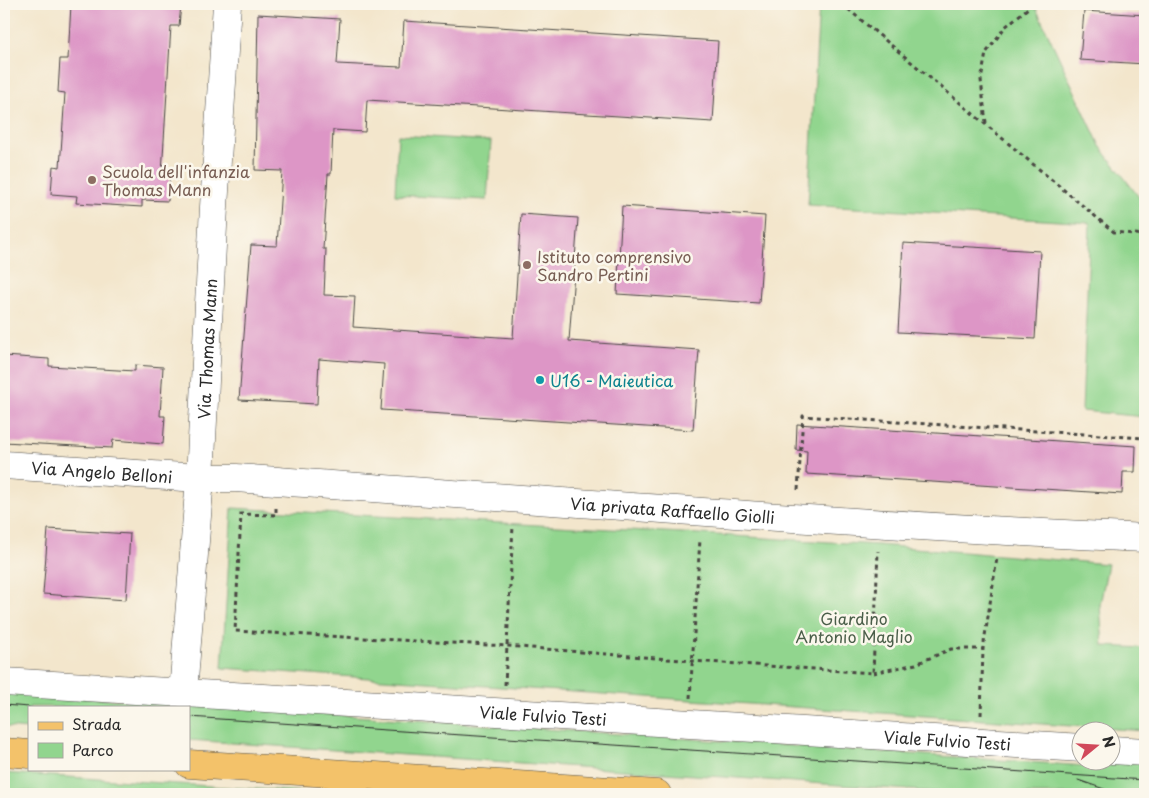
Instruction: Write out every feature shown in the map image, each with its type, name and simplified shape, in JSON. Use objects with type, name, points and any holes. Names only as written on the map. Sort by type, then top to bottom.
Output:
[{"type":"main road","points":[[4,752],[28,754]]},
{"type":"main road","points":[[190,764],[656,794]]},
{"type":"street","name":"Via Thomas Mann","points":[[184,693],[200,478],[227,4]]},
{"type":"street","name":"Via Angelo Belloni","points":[[4,465],[200,478]]},
{"type":"street","name":"Via privata Raffaello Giolli","points":[[200,478],[236,478],[730,514],[1145,538]]},
{"type":"street","name":"Viale Fulvio Testi","points":[[4,682],[1072,747]]},
{"type":"street","points":[[1122,751],[1145,752]]},
{"type":"path","points":[[842,4],[1114,232],[1145,235]]},
{"type":"path","points":[[986,123],[981,80],[986,53],[1004,27],[1028,8],[1028,4]]},
{"type":"path","points":[[797,498],[803,416],[1145,438]]},
{"type":"path","points":[[276,504],[276,515],[241,514],[235,631],[508,646],[873,673],[916,664],[951,649],[983,649]]},
{"type":"path","points":[[504,712],[514,521]]},
{"type":"path","points":[[689,724],[701,534]]},
{"type":"path","points":[[873,673],[878,545]]},
{"type":"path","points":[[981,720],[983,649],[998,552]]},
{"type":"green space","points":[[819,4],[950,4],[1036,8],[1100,146],[1145,205],[1145,417],[1082,411],[1090,223],[808,205]]},
{"type":"green space","points":[[398,135],[491,141],[487,200],[395,195]]},
{"type":"green space","name":"Giardino Antonio Maglio","points":[[232,508],[878,545],[1108,564],[1100,605],[1103,646],[1145,648],[1145,731],[1122,729],[1122,720],[1072,720],[1072,726],[222,668]]},
{"type":"green space","points":[[4,692],[1072,765],[1072,770],[1122,770],[1122,762],[1145,762],[1145,794],[968,794],[190,740],[190,706],[28,706],[28,729],[4,727]]},
{"type":"green space","points":[[4,773],[337,794],[64,794],[4,790]]},
{"type":"building","points":[[71,4],[181,4],[179,26],[171,26],[162,173],[170,174],[168,201],[142,200],[142,207],[76,203],[77,196],[51,194],[53,166],[60,167],[65,93],[58,92],[60,59],[68,59]]},
{"type":"building","points":[[1084,11],[1145,15],[1145,64],[1080,60]]},
{"type":"building","points":[[258,14],[340,19],[337,64],[401,67],[404,21],[718,41],[713,122],[367,100],[365,132],[333,130],[331,174],[328,174],[323,249],[326,249],[324,295],[355,296],[353,327],[513,338],[521,214],[578,218],[569,341],[699,350],[693,430],[381,410],[384,364],[319,359],[317,404],[239,400],[251,245],[277,246],[282,171],[255,170]]},
{"type":"building","points":[[622,206],[765,216],[759,303],[617,294]]},
{"type":"building","points":[[903,243],[1040,251],[1035,339],[898,332]]},
{"type":"building","points":[[4,356],[49,359],[49,366],[135,371],[135,365],[163,367],[160,416],[165,416],[163,444],[113,440],[112,448],[4,442]]},
{"type":"building","points":[[797,424],[1136,446],[1135,472],[1123,472],[1122,494],[806,474],[807,451],[796,450]]},
{"type":"building","points":[[48,529],[130,534],[126,600],[43,594]]},
{"type":"tram line","points":[[4,705],[28,707]]},
{"type":"tram line","points":[[190,717],[1145,780]]},
{"type":"tram line","points":[[1078,780],[1126,794]]},
{"type":"place","name":"Scuola dell'infanzia Thomas Mann","points":[[92,180]]},
{"type":"place","name":"Istituto comprensivo Sandro Pertini","points":[[527,265]]},
{"type":"place","name":"U16 - Maieutica","points":[[540,380]]}]
